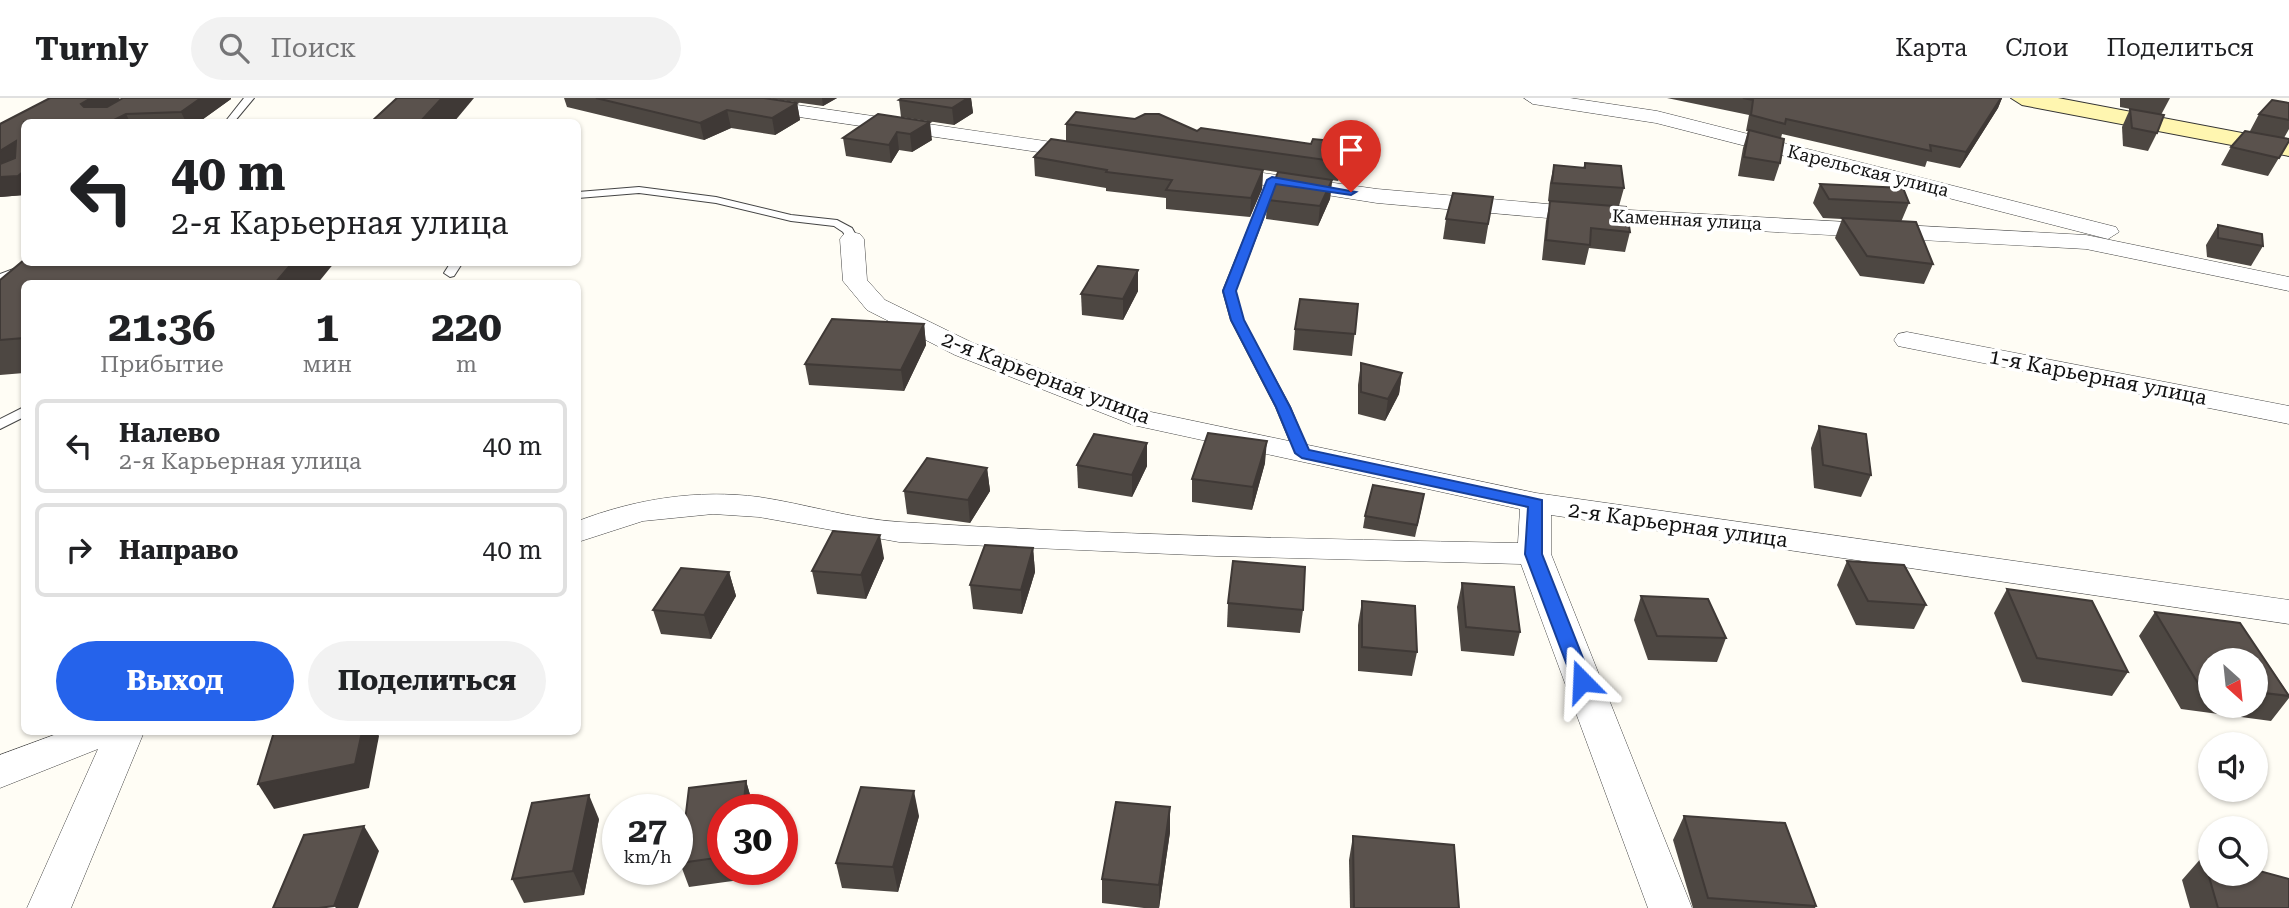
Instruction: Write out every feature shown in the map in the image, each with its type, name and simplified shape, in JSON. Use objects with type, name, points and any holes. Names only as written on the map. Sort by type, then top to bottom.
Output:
[{"type":"main road","points":[[2022,98],[2289,149]]},
{"type":"street","points":[[710,98],[1112,156]]},
{"type":"street","name":"Карельская улица","points":[[1533,98],[1657,117],[1903,182],[2000,202],[2085,224],[2197,265]]},
{"type":"street","name":"Каменная улица","points":[[1192,168],[1377,196],[1593,215],[2087,242],[2288,284]]},
{"type":"street","name":"2-я Карьерная улица","points":[[852,239],[855,281],[876,305],[964,349],[1143,419],[1536,503],[2289,611]]},
{"type":"street","name":"1-я Карьерная улица","points":[[1908,340],[2289,415]]},
{"type":"street","points":[[1536,503],[1534,554],[1670,908]]},
{"type":"street","points":[[581,531],[602,522],[684,504],[756,507],[885,531],[1307,551],[1534,554]]},
{"type":"street","points":[[0,772],[93,735]]},
{"type":"street","points":[[48,908],[124,735]]},
{"type":"lane","points":[[232,119],[244,108],[249,98]]},
{"type":"lane","points":[[1272,180],[1230,291],[1237,320],[1283,407],[1302,453]]},
{"type":"lane","points":[[581,195],[639,190],[716,200],[791,218],[837,223],[848,230],[852,239]]},
{"type":"lane","points":[[0,278],[34,266]]},
{"type":"lane","points":[[0,425],[21,413]]},
{"type":"building","points":[[50,98],[91,98],[81,104],[84,107],[107,107],[123,98],[201,98],[181,112],[126,114],[116,119],[21,119],[21,174],[18,176],[0,177],[0,164],[15,158],[16,141],[0,151],[0,124]]},
{"type":"building","points":[[397,98],[442,98],[423,119],[374,119]]},
{"type":"building","points":[[596,98],[764,98],[797,103],[772,118],[727,110],[700,123]]},
{"type":"building","points":[[968,98],[952,108],[899,100]]},
{"type":"building","points":[[1743,98],[2001,98],[1966,152],[1930,145],[1931,151],[1786,119],[1785,124],[1751,115],[1753,100]]},
{"type":"building","points":[[2272,100],[2289,103],[2289,120],[2259,114]]},
{"type":"building","points":[[2130,109],[2164,115],[2157,133],[2132,128]]},
{"type":"building","points":[[1076,112],[1135,119],[1145,114],[1159,114],[1197,131],[1201,128],[1311,144],[1313,139],[1345,142],[1343,147],[1346,147],[1340,162],[1066,124]]},
{"type":"building","points":[[878,114],[930,122],[910,134],[897,132],[889,145],[843,138]]},
{"type":"building","points":[[1749,130],[1784,139],[1780,163],[1744,157]]},
{"type":"building","points":[[2245,131],[2289,141],[2279,158],[2231,147]]},
{"type":"building","points":[[1051,139],[1263,170],[1251,198],[1166,190],[1172,180],[1106,172],[1107,170],[1034,157]]},
{"type":"building","points":[[1585,163],[1621,166],[1624,188],[1552,183],[1554,165],[1585,168]]},
{"type":"building","points":[[1278,172],[1332,180],[1320,206],[1267,200]]},
{"type":"building","points":[[1820,184],[1903,188],[1909,203],[1829,199]]},
{"type":"building","points":[[1453,193],[1493,197],[1488,224],[1446,219]]},
{"type":"building","points":[[1550,201],[1626,207],[1630,232],[1591,228],[1590,245],[1546,240]]},
{"type":"building","points":[[1842,218],[1916,222],[1933,264],[1867,256]]},
{"type":"building","points":[[2218,225],[2262,234],[2263,246],[2218,238]]},
{"type":"building","points":[[21,262],[21,266],[290,266],[278,280],[21,280],[21,338],[0,340],[0,280]]},
{"type":"building","points":[[1098,266],[1138,270],[1123,299],[1081,294]]},
{"type":"building","points":[[1300,299],[1358,304],[1355,334],[1295,329]]},
{"type":"building","points":[[832,319],[924,324],[901,370],[805,364]]},
{"type":"building","points":[[1361,363],[1402,373],[1388,399],[1361,392]]},
{"type":"building","points":[[1819,426],[1866,434],[1871,475],[1823,465]]},
{"type":"building","points":[[1208,433],[1267,441],[1253,487],[1192,479]]},
{"type":"building","points":[[1094,434],[1147,443],[1132,475],[1077,465]]},
{"type":"building","points":[[927,458],[987,468],[968,500],[904,491]]},
{"type":"building","points":[[1373,485],[1424,494],[1417,525],[1365,516]]},
{"type":"building","points":[[833,531],[880,535],[861,575],[812,571]]},
{"type":"building","points":[[985,545],[1033,548],[1021,590],[970,585]]},
{"type":"building","points":[[1233,561],[1305,567],[1303,610],[1228,603]]},
{"type":"building","points":[[1847,561],[1904,565],[1926,605],[1868,601]]},
{"type":"building","points":[[681,568],[729,572],[704,615],[653,610]]},
{"type":"building","points":[[1462,583],[1514,587],[1520,632],[1466,627]]},
{"type":"building","points":[[2007,589],[2092,601],[2128,672],[2037,658]]},
{"type":"building","points":[[1641,596],[1708,599],[1726,638],[1657,636]]},
{"type":"building","points":[[1362,601],[1415,606],[1417,652],[1362,647]]},
{"type":"building","points":[[2155,612],[2240,623],[2257,648],[2198,648],[2198,683]]},
{"type":"building","points":[[2268,665],[2289,696],[2268,693]]},
{"type":"building","points":[[273,735],[361,735],[355,764],[258,784]]},
{"type":"building","points":[[746,781],[745,794],[707,794],[707,859],[693,861],[693,794],[688,794],[689,788]]},
{"type":"building","points":[[861,787],[914,791],[893,867],[836,863]]},
{"type":"building","points":[[589,795],[573,871],[512,879],[532,803]]},
{"type":"building","points":[[1116,802],[1170,807],[1159,885],[1102,879]]},
{"type":"building","points":[[1684,816],[1785,823],[1816,906],[1708,898]]},
{"type":"building","points":[[364,826],[334,906],[273,908],[304,835]]},
{"type":"building","points":[[1353,836],[1454,845],[1459,908],[1354,908]]},
{"type":"building","points":[[2268,873],[2289,879],[2289,908],[2218,908],[2212,886],[2268,886]]},
{"type":"route","points":[[1351,192],[1272,180],[1239,261],[1230,291],[1237,320],[1283,407],[1302,453],[1536,503],[1534,554],[1582,681]]}]
